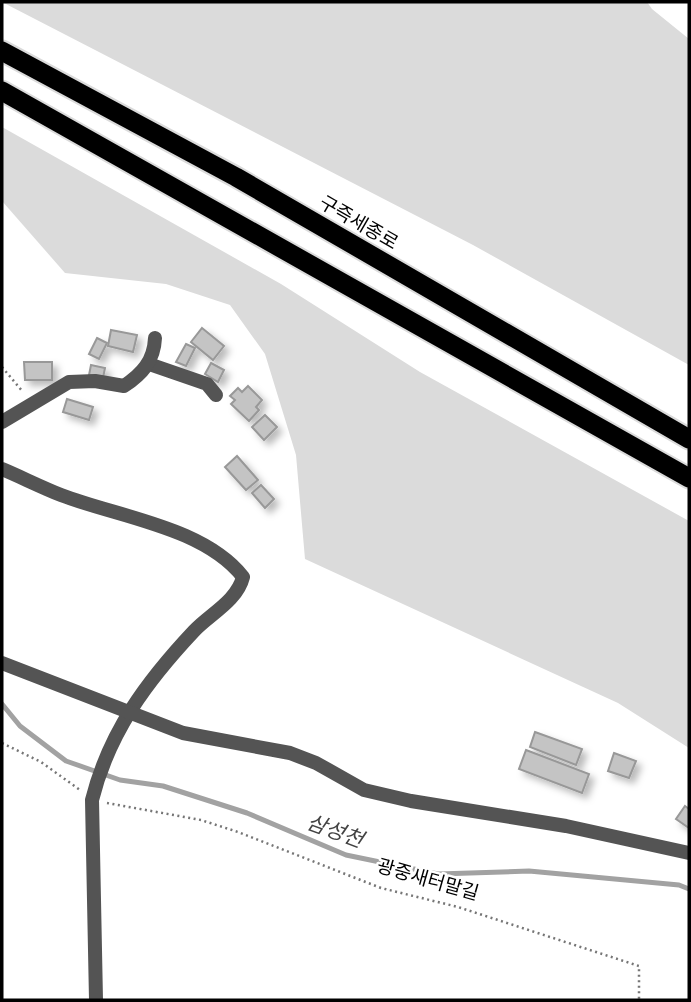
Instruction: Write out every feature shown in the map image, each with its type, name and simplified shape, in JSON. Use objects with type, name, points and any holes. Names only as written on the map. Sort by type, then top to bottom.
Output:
[{"type":"highway","name":"구즉세종로","points":[[2,51],[236,177],[689,439]]},
{"type":"highway","points":[[2,91],[689,478]]},
{"type":"street","points":[[2,422],[69,382],[95,381],[124,386],[149,364],[155,338]]},
{"type":"street","points":[[149,364],[207,384],[216,395]]},
{"type":"street","points":[[2,468],[60,494],[176,533],[207,547],[232,562],[243,577],[240,589],[170,657],[127,713],[96,785],[92,800],[96,1000]]},
{"type":"street","points":[[2,663],[183,733],[290,753],[316,763],[364,790],[411,801],[565,826],[689,853]]},
{"type":"path","points":[[2,367],[34,401]]},
{"type":"path","points":[[2,743],[41,762],[92,800]]},
{"type":"path","name":"광중새터말길","points":[[92,800],[201,820],[381,888],[458,907],[639,966],[639,1000]]},
{"type":"shaded area","points":[[2,2],[647,2],[689,39],[689,365],[473,245]]},
{"type":"shaded area","points":[[2,127],[281,284],[420,372],[689,521],[689,748],[618,703],[305,559],[296,455],[265,354],[230,305],[166,284],[65,273],[2,201]]},
{"type":"building","points":[[202,328],[224,346],[213,360],[191,342]]},
{"type":"building","points":[[111,330],[137,335],[133,352],[108,346]]},
{"type":"building","points":[[97,338],[107,343],[99,359],[89,354]]},
{"type":"building","points":[[186,344],[195,348],[186,366],[176,362]]},
{"type":"building","points":[[24,362],[52,362],[52,380],[25,380]]},
{"type":"building","points":[[211,363],[224,370],[218,382],[205,374]]},
{"type":"building","points":[[91,365],[105,368],[103,378],[89,375]]},
{"type":"building","points":[[248,386],[262,400],[256,407],[259,410],[249,421],[231,404],[235,400],[230,396],[238,388],[242,392]]},
{"type":"building","points":[[67,399],[93,407],[89,420],[63,412]]},
{"type":"building","points":[[265,415],[277,427],[264,440],[252,427]]},
{"type":"building","points":[[237,456],[258,480],[246,490],[225,467]]},
{"type":"building","points":[[261,485],[274,499],[265,508],[252,493]]},
{"type":"building","points":[[535,732],[582,749],[576,765],[530,747]]},
{"type":"building","points":[[526,750],[589,774],[582,793],[519,769]]},
{"type":"building","points":[[614,753],[636,761],[629,778],[608,771]]},
{"type":"building","points":[[685,806],[689,809],[689,828],[676,819]]},
{"type":"waterway","name":"삼성천","points":[[2,704],[20,726],[66,761],[120,780],[163,786],[247,813],[346,855],[438,874],[529,871],[679,885],[689,889]]}]
